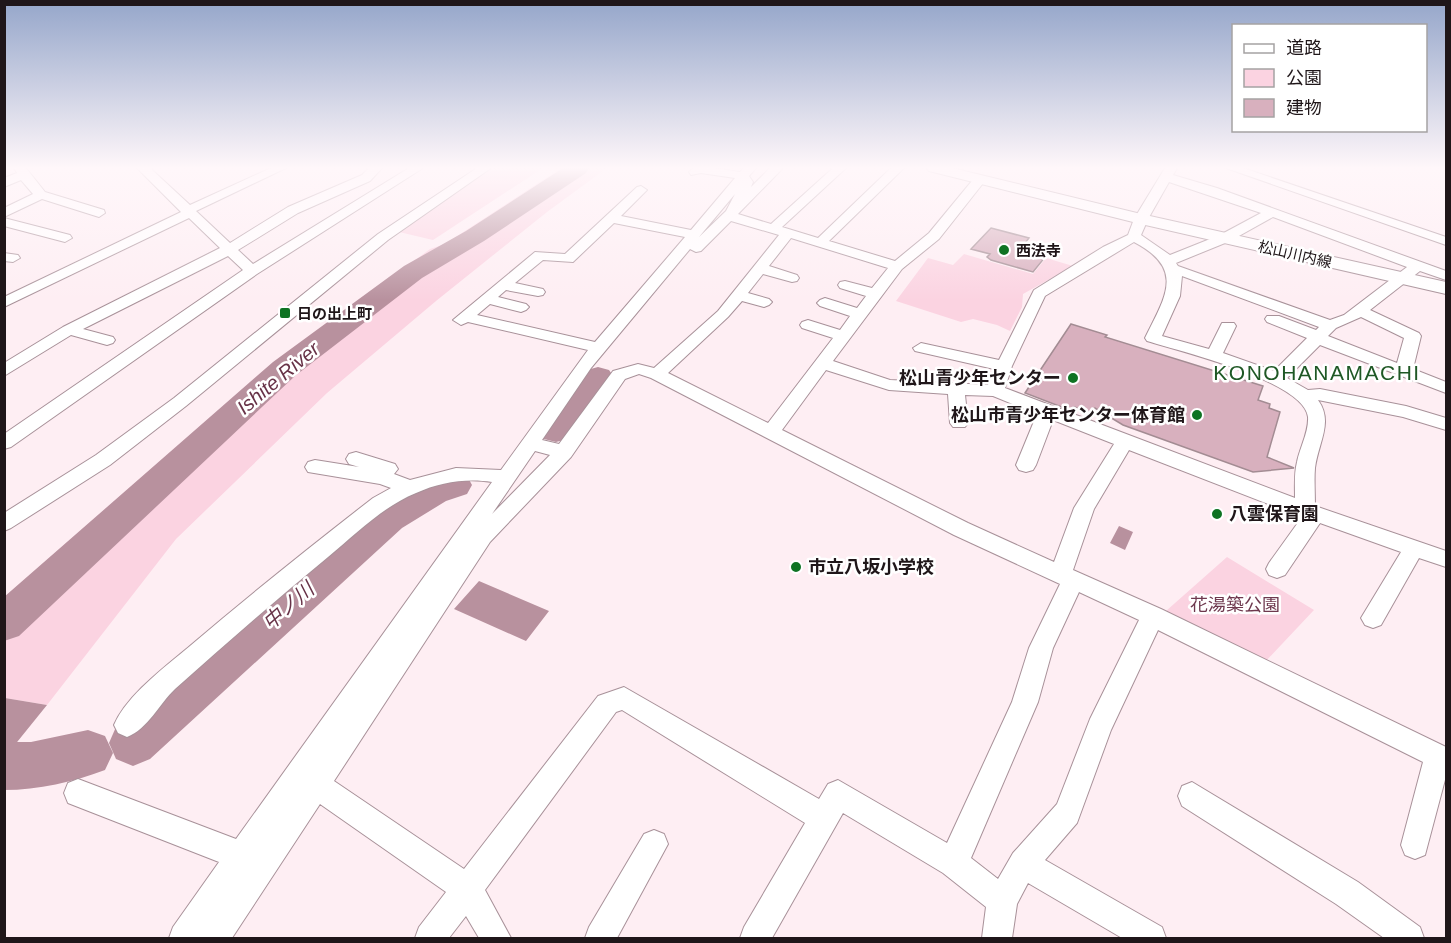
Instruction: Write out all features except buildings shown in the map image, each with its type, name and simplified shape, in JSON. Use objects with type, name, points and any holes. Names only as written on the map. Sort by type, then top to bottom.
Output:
[{"type":"main road","name":"松山川内線","points":[[1115,212],[1446,288]]},
{"type":"street","points":[[4,303],[188,212],[252,271]]},
{"type":"street","points":[[4,371],[69,330],[230,249],[291,212]]},
{"type":"street","points":[[4,443],[252,271],[347,212]]},
{"type":"street","points":[[4,523],[103,460],[180,402],[383,237],[420,212]]},
{"type":"street","points":[[598,348],[464,319],[540,255],[568,259],[617,212]]},
{"type":"street","points":[[184,939],[598,348],[712,212]]},
{"type":"street","points":[[730,216],[732,212]]},
{"type":"street","points":[[667,265],[681,262],[734,212]]},
{"type":"street","points":[[773,229],[792,212]]},
{"type":"street","points":[[820,243],[852,212]]},
{"type":"street","points":[[771,431],[897,266],[934,236],[948,212]]},
{"type":"street","points":[[995,391],[1004,366],[1040,293],[1089,261],[1134,237],[1145,212]]},
{"type":"street","points":[[1361,212],[1446,241]]},
{"type":"street","points":[[1170,265],[1271,213],[1446,276]]},
{"type":"street","points":[[730,216],[897,266]]},
{"type":"street","points":[[610,218],[693,234]]},
{"type":"street","points":[[4,222],[65,238]]},
{"type":"street","points":[[657,374],[723,314],[788,233]]},
{"type":"street","points":[[1134,237],[1161,252],[1170,265],[1176,285],[1153,338],[1277,378],[1307,396],[1316,410],[1316,430],[1306,460],[1310,511],[1277,569]]},
{"type":"street","points":[[112,251],[128,258]]},
{"type":"street","points":[[1170,265],[1446,388]]},
{"type":"street","points":[[1277,378],[1322,333],[1360,311],[1416,266]]},
{"type":"street","points":[[759,268],[792,278]]},
{"type":"street","points":[[503,285],[538,292]]},
{"type":"street","points":[[845,285],[875,294]]},
{"type":"street","points":[[738,295],[764,302]]},
{"type":"street","points":[[487,299],[521,307]]},
{"type":"street","points":[[825,303],[859,314]]},
{"type":"street","points":[[1360,311],[1413,336],[1404,370]]},
{"type":"street","points":[[1273,319],[1322,333]]},
{"type":"street","points":[[808,325],[842,336]]},
{"type":"street","points":[[1213,357],[1228,326]]},
{"type":"street","points":[[69,330],[107,340]]},
{"type":"street","points":[[921,348],[1004,366]]},
{"type":"street","points":[[821,363],[889,386],[995,391],[1310,511],[1446,559]]},
{"type":"street","points":[[214,939],[483,536],[564,452],[619,375],[627,370],[638,369],[657,374],[961,529],[1153,616],[1442,758],[1415,845]]},
{"type":"street","points":[[956,388],[959,423]]},
{"type":"street","points":[[1307,396],[1320,394],[1406,412],[1446,424]]},
{"type":"street","points":[[1026,465],[1047,411]]},
{"type":"street","points":[[953,863],[1025,702],[1041,648],[1067,577],[1084,508],[1125,441]]},
{"type":"street","points":[[530,443],[564,452]]},
{"type":"street","points":[[356,459],[417,484]]},
{"type":"street","points":[[315,467],[417,484]]},
{"type":"street","points":[[127,725],[163,684],[244,614],[380,503],[417,484],[470,472],[505,478]]},
{"type":"street","points":[[1372,618],[1414,548]]},
{"type":"street","points":[[997,939],[1002,901],[1023,863],[1067,813],[1099,728],[1153,616]]},
{"type":"street","points":[[430,939],[608,704],[624,698],[824,818]]},
{"type":"street","points":[[316,785],[467,889],[495,939]]},
{"type":"street","points":[[78,793],[241,856]]},
{"type":"street","points":[[755,939],[838,794],[953,863],[1002,901]]},
{"type":"street","points":[[1192,796],[1347,893],[1409,939]]},
{"type":"street","points":[[600,939],[654,844]]},
{"type":"street","points":[[1023,863],[1151,939]]},
{"type":"green space","points":[[428,212],[476,212],[433,240],[399,232]]},
{"type":"green space","points":[[494,212],[547,212],[327,393],[176,539],[47,705],[5,698],[5,626],[21,609],[5,619],[4,606],[274,365],[430,249],[445,244]]},
{"type":"green space","points":[[964,254],[1033,274],[1046,258],[1073,266],[1023,294],[1022,307],[1010,331],[973,319],[961,322],[896,301],[928,258],[953,265]]},
{"type":"green space","name":"花湯築公園","points":[[1227,557],[1314,610],[1265,662],[1166,611]]},
{"type":"shaded area","points":[[1119,526],[1133,532],[1125,550],[1110,543]]},
{"type":"shaded area","points":[[479,581],[549,611],[526,641],[454,609]]},
{"type":"shaded area","points":[[4,698],[47,705],[5,757]]},
{"type":"waterway","name":"Ishite River","points":[[4,623],[284,369],[413,272],[511,212]]},
{"type":"waterway","name":"中ノ川","points":[[556,431],[598,377]]},
{"type":"waterway","name":"中ノ川","points":[[133,743],[389,518],[433,492],[454,485]]},
{"type":"waterway","name":"中ノ川","points":[[4,766],[31,766],[88,753]]},
{"type":"place","name":"西法寺","points":[[1004,250]]},
{"type":"place","name":"日の出上町","points":[[285,313]]},
{"type":"place","name":"松山青少年センター","points":[[1073,378]]},
{"type":"place","name":"松山市青少年センター体育館","points":[[1197,415]]},
{"type":"place","name":"八雲保育園","points":[[1217,514]]},
{"type":"place","name":"市立八坂小学校","points":[[796,567]]},
{"type":"district","name":"KONOHANAMACHI","points":[[1317,372]]}]
